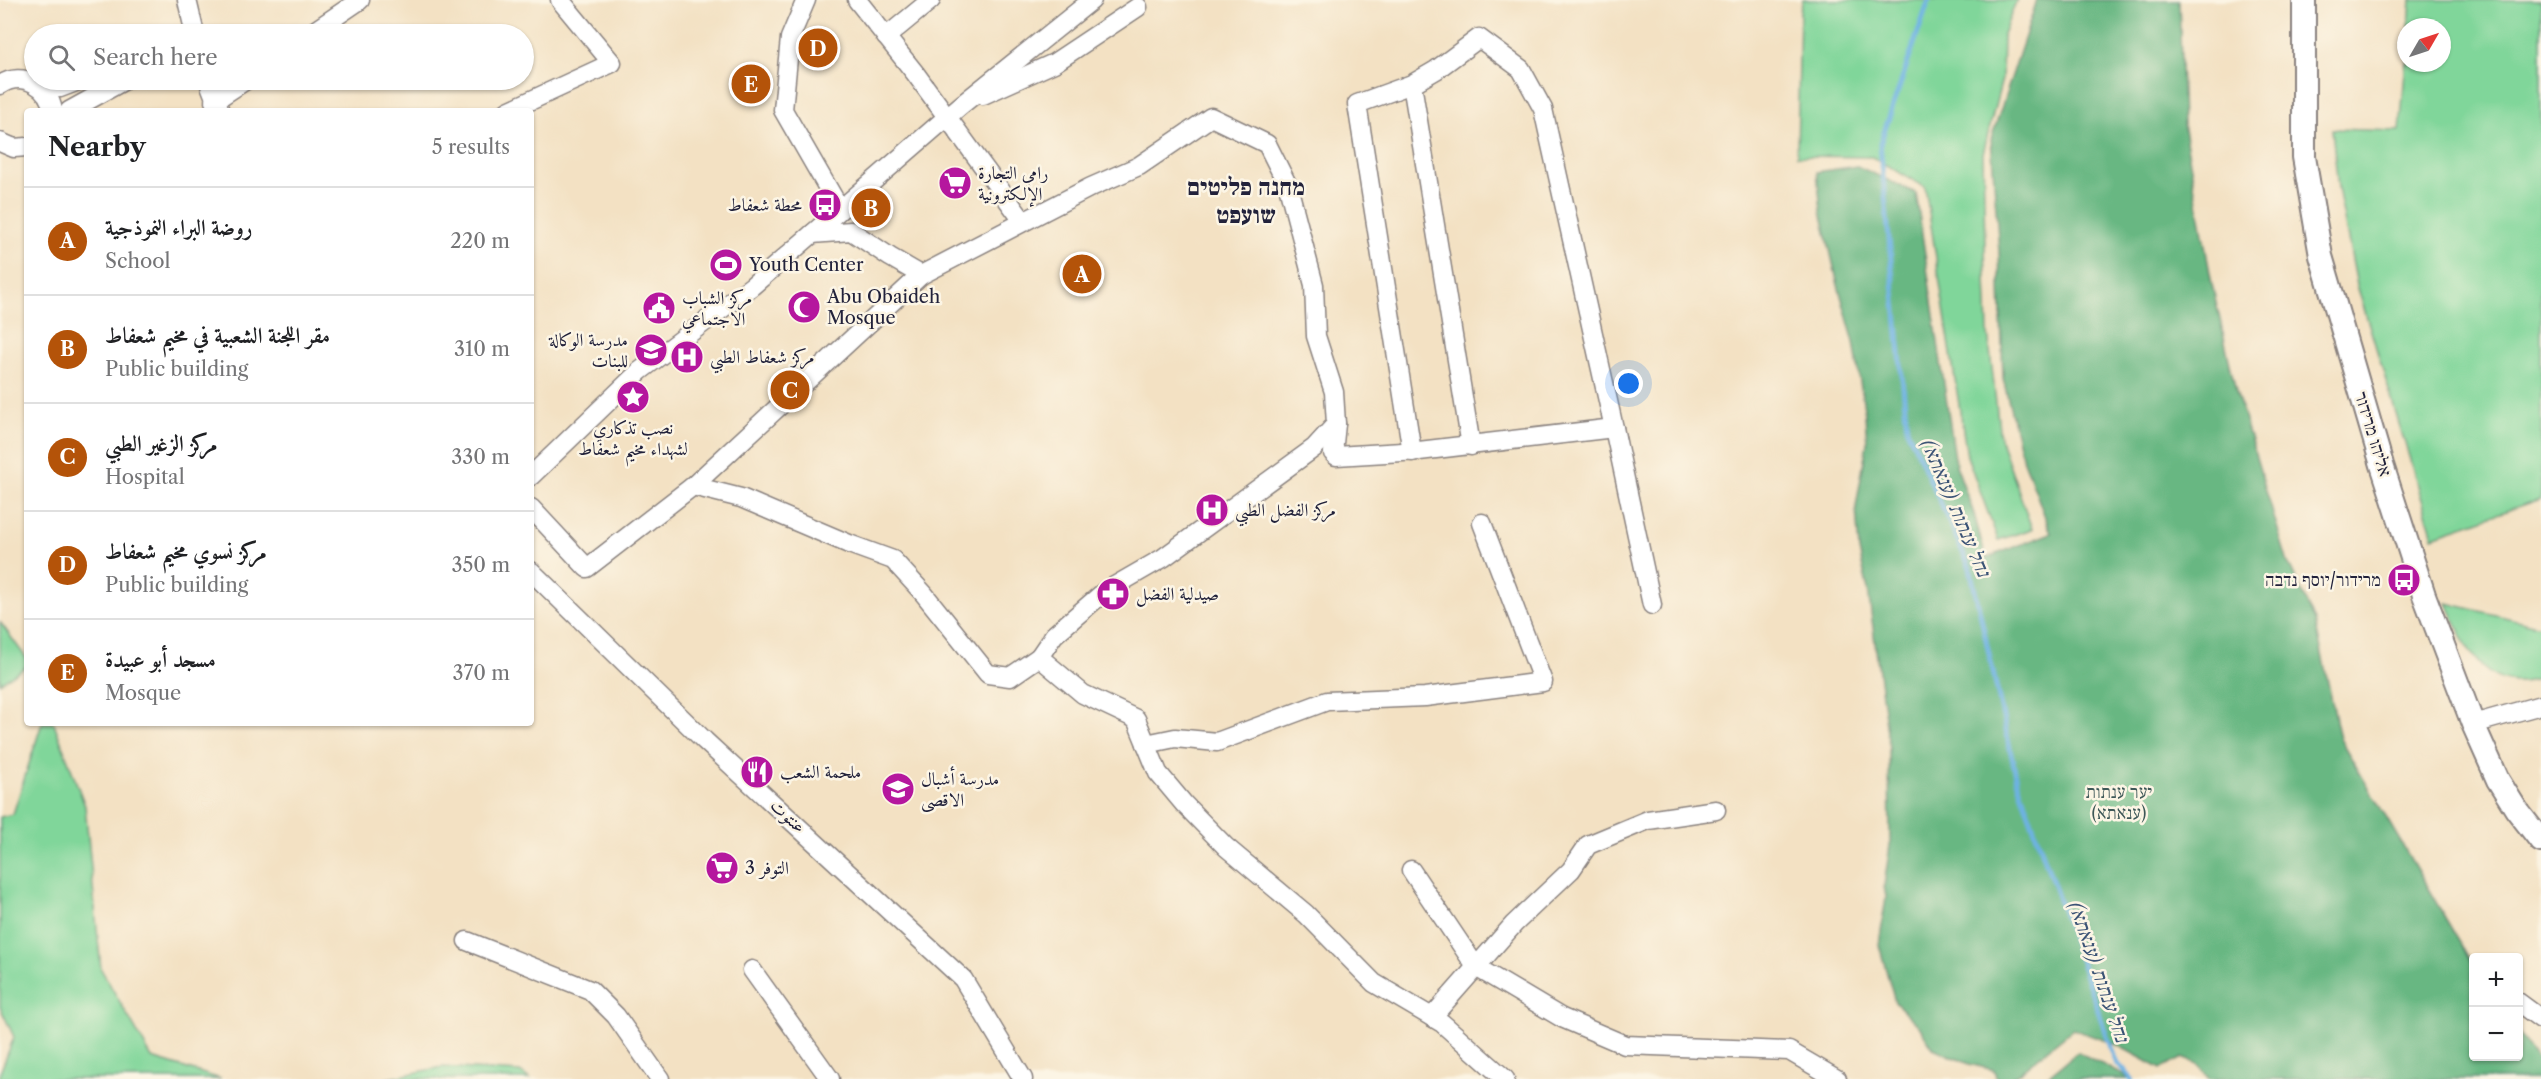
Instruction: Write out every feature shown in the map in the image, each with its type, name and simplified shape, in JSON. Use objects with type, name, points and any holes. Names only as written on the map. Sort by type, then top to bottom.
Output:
[{"type":"street","points":[[187,0],[192,24]]},
{"type":"street","points":[[325,24],[360,0]]},
{"type":"street","points":[[514,108],[612,63],[560,0]]},
{"type":"street","points":[[806,0],[790,38],[783,110],[840,210]]},
{"type":"street","points":[[857,0],[886,37],[954,112],[1023,221]]},
{"type":"street","points":[[886,37],[931,0]]},
{"type":"street","points":[[534,473],[640,372],[752,286],[954,112],[1092,0]]},
{"type":"street","name":"אליהו מרידור","points":[[2304,0],[2304,157],[2320,256],[2382,465],[2424,595],[2473,724],[2498,780],[2516,809],[2541,841]]},
{"type":"street","points":[[954,112],[1054,63],[1138,7]]},
{"type":"street","points":[[1412,452],[1357,104],[1412,84],[1436,70],[1479,38],[1521,69],[1543,109],[1652,605]]},
{"type":"street","points":[[0,85],[17,79],[24,80]]},
{"type":"street","points":[[1412,84],[1471,446]]},
{"type":"street","points":[[45,90],[52,102],[53,108]]},
{"type":"street","points":[[74,108],[107,90]]},
{"type":"street","points":[[211,90],[217,106],[235,90]]},
{"type":"street","points":[[534,511],[587,567],[693,486],[921,275],[1023,221],[1139,166],[1211,117],[1267,144],[1288,186],[1306,247],[1314,285],[1316,336],[1334,392],[1336,424],[1334,453],[1336,456],[1412,452],[1614,428]]},
{"type":"street","points":[[0,142],[14,148],[24,147]]},
{"type":"street","points":[[812,234],[851,231],[921,275]]},
{"type":"street","points":[[693,486],[741,498],[842,542],[893,560],[924,594],[988,674],[1010,677],[1040,657],[1054,634],[1104,592],[1172,552],[1314,448],[1336,424]]},
{"type":"street","points":[[1146,744],[1175,738],[1217,742],[1327,701],[1425,697],[1543,682],[1482,523]]},
{"type":"street","name":"عنتوت","points":[[534,574],[705,741],[963,979],[1023,1079]]},
{"type":"street","points":[[1040,657],[1083,694],[1136,719],[1158,773],[1184,804],[1226,847],[1306,914],[1374,983],[1432,1017],[1468,1045],[1504,1079]]},
{"type":"street","points":[[2473,724],[2541,705]]},
{"type":"street","points":[[1432,1017],[1514,924],[1571,870],[1588,845],[1648,820],[1716,810]]},
{"type":"street","points":[[1411,870],[1476,967],[1562,1018],[1625,1045],[1789,1051],[1837,1079]]},
{"type":"street","points":[[467,941],[590,990],[616,1016],[660,1079]]},
{"type":"street","points":[[752,970],[830,1079]]},
{"type":"street","points":[[2523,1006],[2541,1019]]},
{"type":"green space","points":[[1803,0],[2017,0],[2003,34],[2002,79],[1983,153],[1985,249],[1988,333],[2000,438],[2032,529],[1998,540],[1967,456],[1925,187],[1872,157],[1797,156],[1800,10]]},
{"type":"green space","name":"יער ענתות (ענאתא)","points":[[2037,0],[2179,0],[2183,124],[2212,284],[2236,391],[2287,560],[2315,621],[2340,739],[2469,958],[2469,1061],[2523,1061],[2523,1040],[2541,1065],[2541,1079],[2209,1079],[2198,1064],[2183,1058],[2161,1069],[2117,1045],[2073,1029],[2011,1079],[1997,1079],[1994,1070],[1969,1064],[1933,1048],[1919,1026],[1895,1002],[1879,945],[1890,845],[1889,748],[1868,590],[1859,550],[1856,507],[1867,443],[1865,415],[1854,342],[1821,211],[1817,172],[1857,166],[1916,193],[1956,465],[1974,514],[1986,558],[2051,533],[2020,450],[2003,378],[1999,252],[1991,139]]},
{"type":"green space","points":[[2411,0],[2541,0],[2541,499],[2433,536],[2357,285],[2338,188],[2332,129],[2400,131],[2405,72],[2451,72],[2451,18],[2410,18]]},
{"type":"green space","points":[[2447,603],[2541,626],[2541,678],[2521,682],[2505,680],[2491,674],[2479,664],[2470,651]]},
{"type":"green space","points":[[0,622],[24,655],[24,668],[0,683]]},
{"type":"green space","points":[[41,726],[55,726],[85,806],[101,969],[152,1058],[221,1079],[0,1079],[0,1073],[14,1037],[0,1007],[0,817],[13,814]]},
{"type":"green space","points":[[2078,1052],[2131,1079],[2044,1079]]},
{"type":"green space","points":[[442,1067],[520,1072],[530,1079],[385,1079]]},
{"type":"waterway","name":"נחל ענתות (ענאתא)","points":[[1929,0],[1880,144],[1907,429],[1970,568],[2017,780],[2116,1062],[2132,1079]]},
{"type":"place","name":"مركز نسوي مخيم شعفاط","points":[[818,48]]},
{"type":"place","name":"مسجد أبو عبيدة","points":[[751,84]]},
{"type":"place","name":"رامي التجارة الإلكترونية","points":[[955,183]]},
{"type":"place","name":"محطة شعفاط","points":[[825,205]]},
{"type":"place","name":"مقر اللجنة الشعبية في مخيم شعفاط","points":[[871,208]]},
{"type":"place","name":"Youth Center","points":[[726,265]]},
{"type":"place","name":"روضة البراء النموذجية","points":[[1082,274]]},
{"type":"place","name":"Abu Obaideh Mosque","points":[[804,307]]},
{"type":"place","name":"مركز الشباب الاجتماعي","points":[[659,308]]},
{"type":"place","name":"مدرسة الوكالة للبنات","points":[[651,350]]},
{"type":"place","name":"مركز شعفاط الطبي","points":[[687,357]]},
{"type":"place","name":"مركز الزغير الطبي","points":[[790,390]]},
{"type":"place","name":"نصب تذكاري لشهداء مخيم شعفاط","points":[[633,397]]},
{"type":"place","name":"مركز الفضل الطبي","points":[[1212,510]]},
{"type":"place","name":"מרידור/יוסף נדבה","points":[[2404,580]]},
{"type":"place","name":"صيدلية الفضل","points":[[1113,594]]},
{"type":"place","name":"ملحمة الشعب","points":[[757,772]]},
{"type":"place","name":"مدرسة أشبال الاقصى","points":[[898,789]]},
{"type":"place","name":"التوفر 3","points":[[722,868]]},
{"type":"district","name":"מחנה פליטים שועפט","points":[[1246,201]]}]
